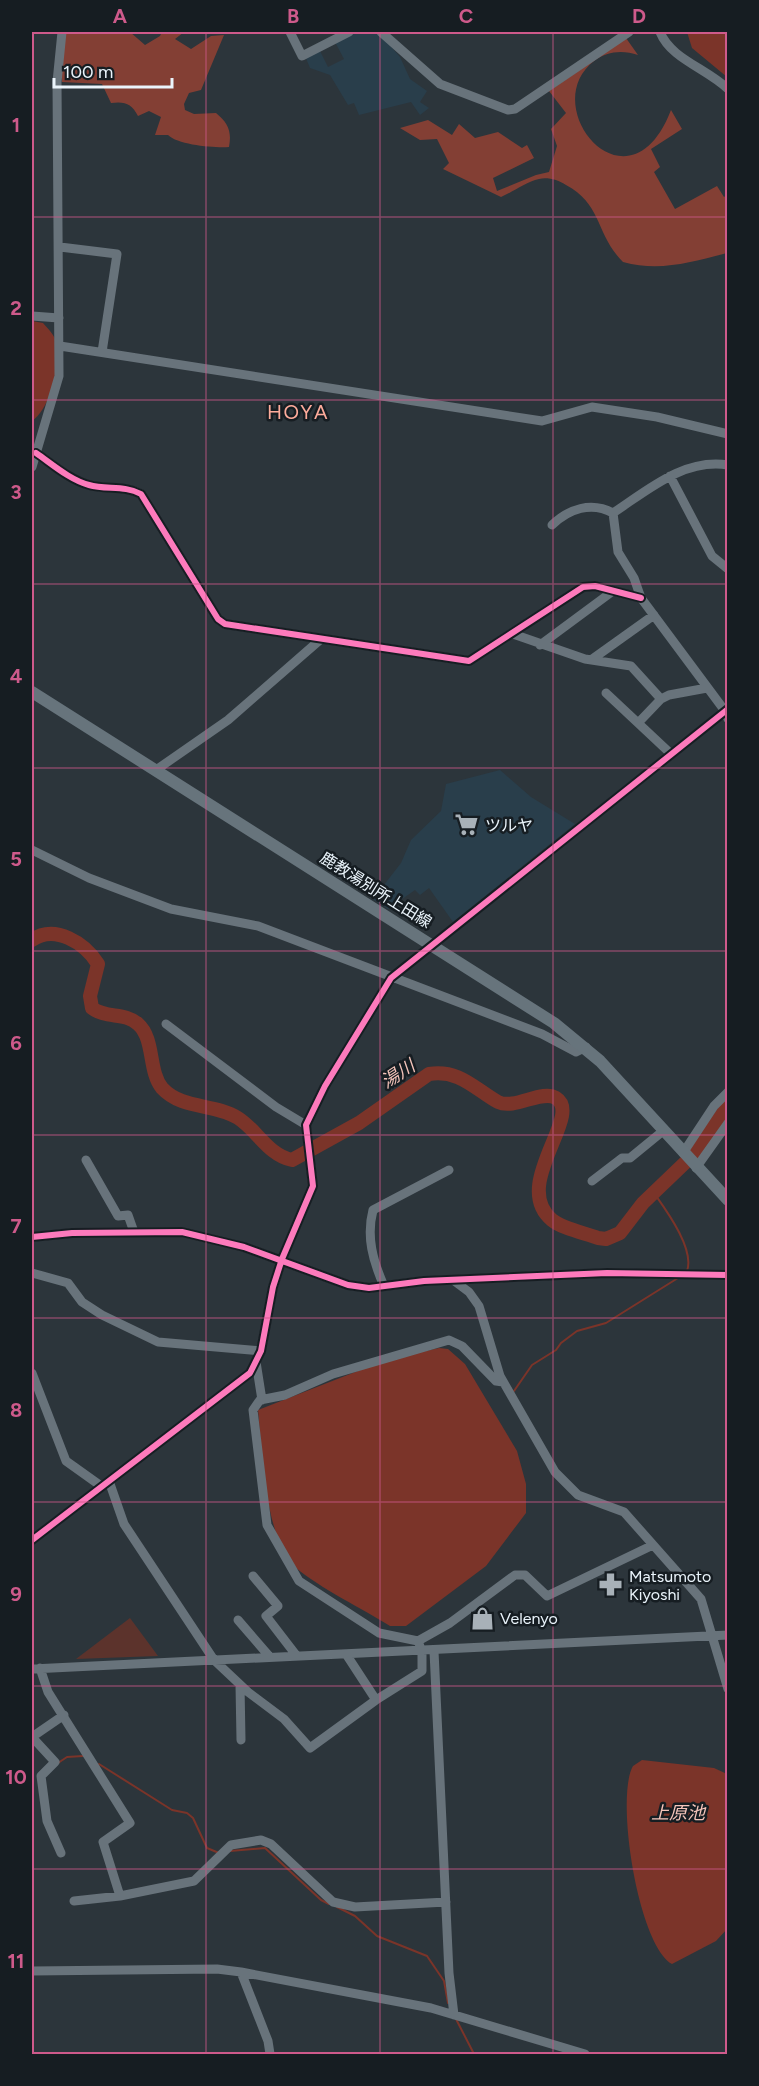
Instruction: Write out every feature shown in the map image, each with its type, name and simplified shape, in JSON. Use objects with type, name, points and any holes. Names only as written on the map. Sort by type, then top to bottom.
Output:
[{"type":"main road","name":"鹿教湯別所上田線","points":[[32,692],[554,1023],[586,1047],[694,1167],[728,1200]]},
{"type":"street","points":[[32,467],[59,376],[60,247],[57,82],[62,32]]},
{"type":"street","points":[[290,32],[302,56],[349,32]]},
{"type":"street","points":[[381,32],[440,84],[508,110],[515,109],[629,32]]},
{"type":"street","points":[[660,32],[665,44],[674,53],[705,69],[728,89]]},
{"type":"street","points":[[60,247],[117,254],[102,352]]},
{"type":"street","points":[[32,316],[58,318]]},
{"type":"street","points":[[60,346],[542,421],[592,407],[657,417],[728,434]]},
{"type":"street","points":[[36,453],[71,477],[89,485],[133,489],[141,494],[218,619],[225,624],[469,661],[582,587],[595,586],[641,598]]},
{"type":"street","points":[[613,513],[670,476],[696,464],[710,462],[728,465]]},
{"type":"street","points":[[670,476],[712,556],[728,569]]},
{"type":"street","points":[[552,525],[575,509],[601,506],[613,513]]},
{"type":"street","points":[[32,1540],[250,1373],[261,1351],[273,1287],[282,1259],[313,1186],[306,1125],[325,1086],[391,978],[670,753],[727,713],[641,598],[634,578],[618,552],[613,513]]},
{"type":"street","points":[[540,645],[613,591]]},
{"type":"street","points":[[591,660],[654,615]]},
{"type":"street","points":[[513,634],[540,645],[591,660],[631,666],[661,699]]},
{"type":"street","points":[[156,770],[228,720],[321,639]]},
{"type":"street","points":[[639,722],[661,699],[669,694],[707,688]]},
{"type":"street","points":[[606,693],[670,753]]},
{"type":"street","points":[[32,850],[89,878],[171,909],[258,926],[542,1034],[576,1052],[586,1047]]},
{"type":"street","points":[[166,1024],[276,1107],[306,1125]]},
{"type":"street","points":[[683,1154],[714,1106],[728,1092]]},
{"type":"street","points":[[694,1167],[728,1122]]},
{"type":"street","points":[[592,1181],[622,1158],[630,1158],[663,1131]]},
{"type":"street","points":[[86,1160],[118,1216],[128,1215],[134,1233]]},
{"type":"street","points":[[384,1286],[374,1262],[369,1225],[373,1210],[449,1170]]},
{"type":"street","points":[[32,1237],[72,1233],[182,1232],[282,1259],[348,1285],[369,1288],[453,1280],[607,1273],[728,1275]]},
{"type":"street","points":[[32,1273],[68,1283],[82,1302],[102,1315],[158,1342],[261,1351]]},
{"type":"street","points":[[453,1280],[469,1292],[480,1306],[504,1382],[559,1476],[578,1495],[624,1512],[701,1599],[728,1689]]},
{"type":"street","points":[[504,1382],[496,1381],[462,1346],[449,1340],[333,1374],[285,1395],[262,1400],[253,1410],[267,1525],[299,1581],[379,1633],[418,1641],[450,1623],[515,1575],[525,1575],[547,1596],[653,1545]]},
{"type":"street","points":[[256,1362],[262,1400]]},
{"type":"street","points":[[32,1373],[66,1461],[105,1483],[124,1524],[214,1660],[240,1685],[284,1719],[310,1748],[376,1700],[422,1671],[422,1652],[418,1641]]},
{"type":"street","points":[[253,1576],[278,1606],[266,1616],[296,1655]]},
{"type":"street","points":[[238,1620],[269,1656]]},
{"type":"street","points":[[120,1896],[103,1842],[130,1823],[48,1692],[36,1668],[269,1656],[422,1652],[728,1635]]},
{"type":"street","points":[[434,1651],[449,1973],[454,2015]]},
{"type":"street","points":[[346,1653],[376,1700]]},
{"type":"street","points":[[240,1685],[241,1740]]},
{"type":"street","points":[[61,1853],[47,1821],[41,1776],[55,1762],[32,1737],[64,1715]]},
{"type":"street","points":[[75,1901],[120,1896],[194,1881],[231,1845],[261,1840],[271,1844],[333,1902],[355,1907],[446,1902]]},
{"type":"street","points":[[32,1971],[217,1969],[241,1972],[454,2015],[585,2055]]},
{"type":"street","points":[[241,1972],[268,2041],[270,2055]]},
{"type":"shaded area","points":[[65,32],[130,32],[145,45],[160,36],[162,32],[184,32],[175,39],[191,49],[211,36],[224,35],[201,90],[189,93],[184,104],[185,110],[194,114],[216,113],[226,124],[230,136],[229,147],[197,145],[168,135],[155,135],[161,117],[149,111],[138,116],[128,104],[111,103],[102,84],[62,82],[61,56]]},
{"type":"shaded area","points":[[354,32],[377,32],[387,42],[400,57],[410,79],[427,91],[420,102],[429,108],[420,115],[411,102],[359,115],[354,103],[348,105],[330,75],[310,68],[305,56],[319,49],[328,67],[344,59],[335,42]]},
{"type":"shaded area","points":[[626,38],[638,55],[621,52],[604,55],[594,61],[579,81],[575,103],[581,125],[595,144],[613,155],[633,155],[653,141],[671,110],[682,129],[651,149],[660,167],[654,172],[675,209],[717,186],[724,197],[727,195],[727,253],[663,266],[623,262],[607,241],[587,202],[566,185],[553,179],[539,179],[501,197],[443,169],[449,163],[437,139],[420,140],[400,128],[428,120],[452,135],[459,124],[475,138],[498,132],[522,148],[527,145],[534,158],[493,178],[497,191],[549,172],[557,146],[551,129],[566,113],[549,91]]},
{"type":"shaded area","points":[[500,770],[531,797],[575,824],[453,922],[429,888],[420,895],[415,890],[388,909],[373,899],[401,863],[411,840],[441,811],[446,784]]},
{"type":"shaded area","points":[[130,1618],[158,1656],[76,1659]]},
{"type":"water","points":[[687,32],[727,32],[727,77],[692,48]]},
{"type":"water","points":[[32,321],[43,323],[51,332],[55,340],[57,363],[49,397],[39,415],[32,421]]},
{"type":"water","points":[[439,1348],[448,1349],[465,1364],[517,1451],[526,1484],[526,1513],[486,1566],[406,1626],[390,1626],[306,1576],[286,1555],[271,1516],[258,1410],[386,1360]]},
{"type":"water","name":"上原池","points":[[642,1760],[714,1768],[727,1774],[727,1929],[716,1941],[672,1964],[660,1951],[649,1929],[640,1901],[628,1837],[628,1783],[633,1766]]},
{"type":"waterway","name":"湯川","points":[[32,940],[50,934],[60,935],[77,943],[92,956],[98,964],[90,996],[92,1008],[133,1020],[138,1024],[147,1038],[158,1081],[170,1095],[179,1100],[229,1113],[245,1123],[269,1148],[292,1160],[359,1123],[429,1074],[440,1073],[458,1077],[505,1104],[543,1096],[556,1098],[562,1107],[561,1119],[542,1170],[539,1189],[541,1205],[557,1223],[598,1238],[606,1239],[620,1233],[643,1203],[691,1157],[728,1106]]},
{"type":"waterway","points":[[654,1193],[672,1219],[683,1241],[687,1252],[687,1271]]},
{"type":"waterway","points":[[514,1391],[532,1365],[556,1350],[561,1343],[577,1331],[606,1323],[678,1278]]},
{"type":"waterway","points":[[58,1763],[67,1757],[83,1756]]},
{"type":"waterway","points":[[99,1764],[172,1810],[187,1813],[193,1818],[207,1848],[219,1853]]},
{"type":"waterway","points":[[230,1851],[265,1848],[321,1900],[329,1904]]},
{"type":"waterway","points":[[337,1907],[355,1916],[377,1936],[427,1956],[444,1981],[448,2003]]},
{"type":"waterway","points":[[456,2019],[474,2054]]},
{"type":"cycle path","points":[[36,453],[82,483],[135,491],[141,494],[218,619],[225,624],[469,661],[583,587],[595,586],[641,598]]},
{"type":"cycle path","points":[[32,1540],[250,1373],[261,1351],[273,1287],[282,1259],[313,1186],[306,1125],[325,1086],[391,978],[728,709]]},
{"type":"cycle path","points":[[32,1237],[72,1233],[182,1232],[244,1247],[348,1285],[369,1288],[424,1281],[607,1273],[728,1275]]},
{"type":"place","name":"ツルヤ","points":[[467,825]]},
{"type":"place","name":"Matsumoto Kiyoshi","points":[[611,1585]]},
{"type":"place","name":"Velenyo","points":[[482,1618]]},
{"type":"district","name":"HOYA","points":[[298,412]]}]
